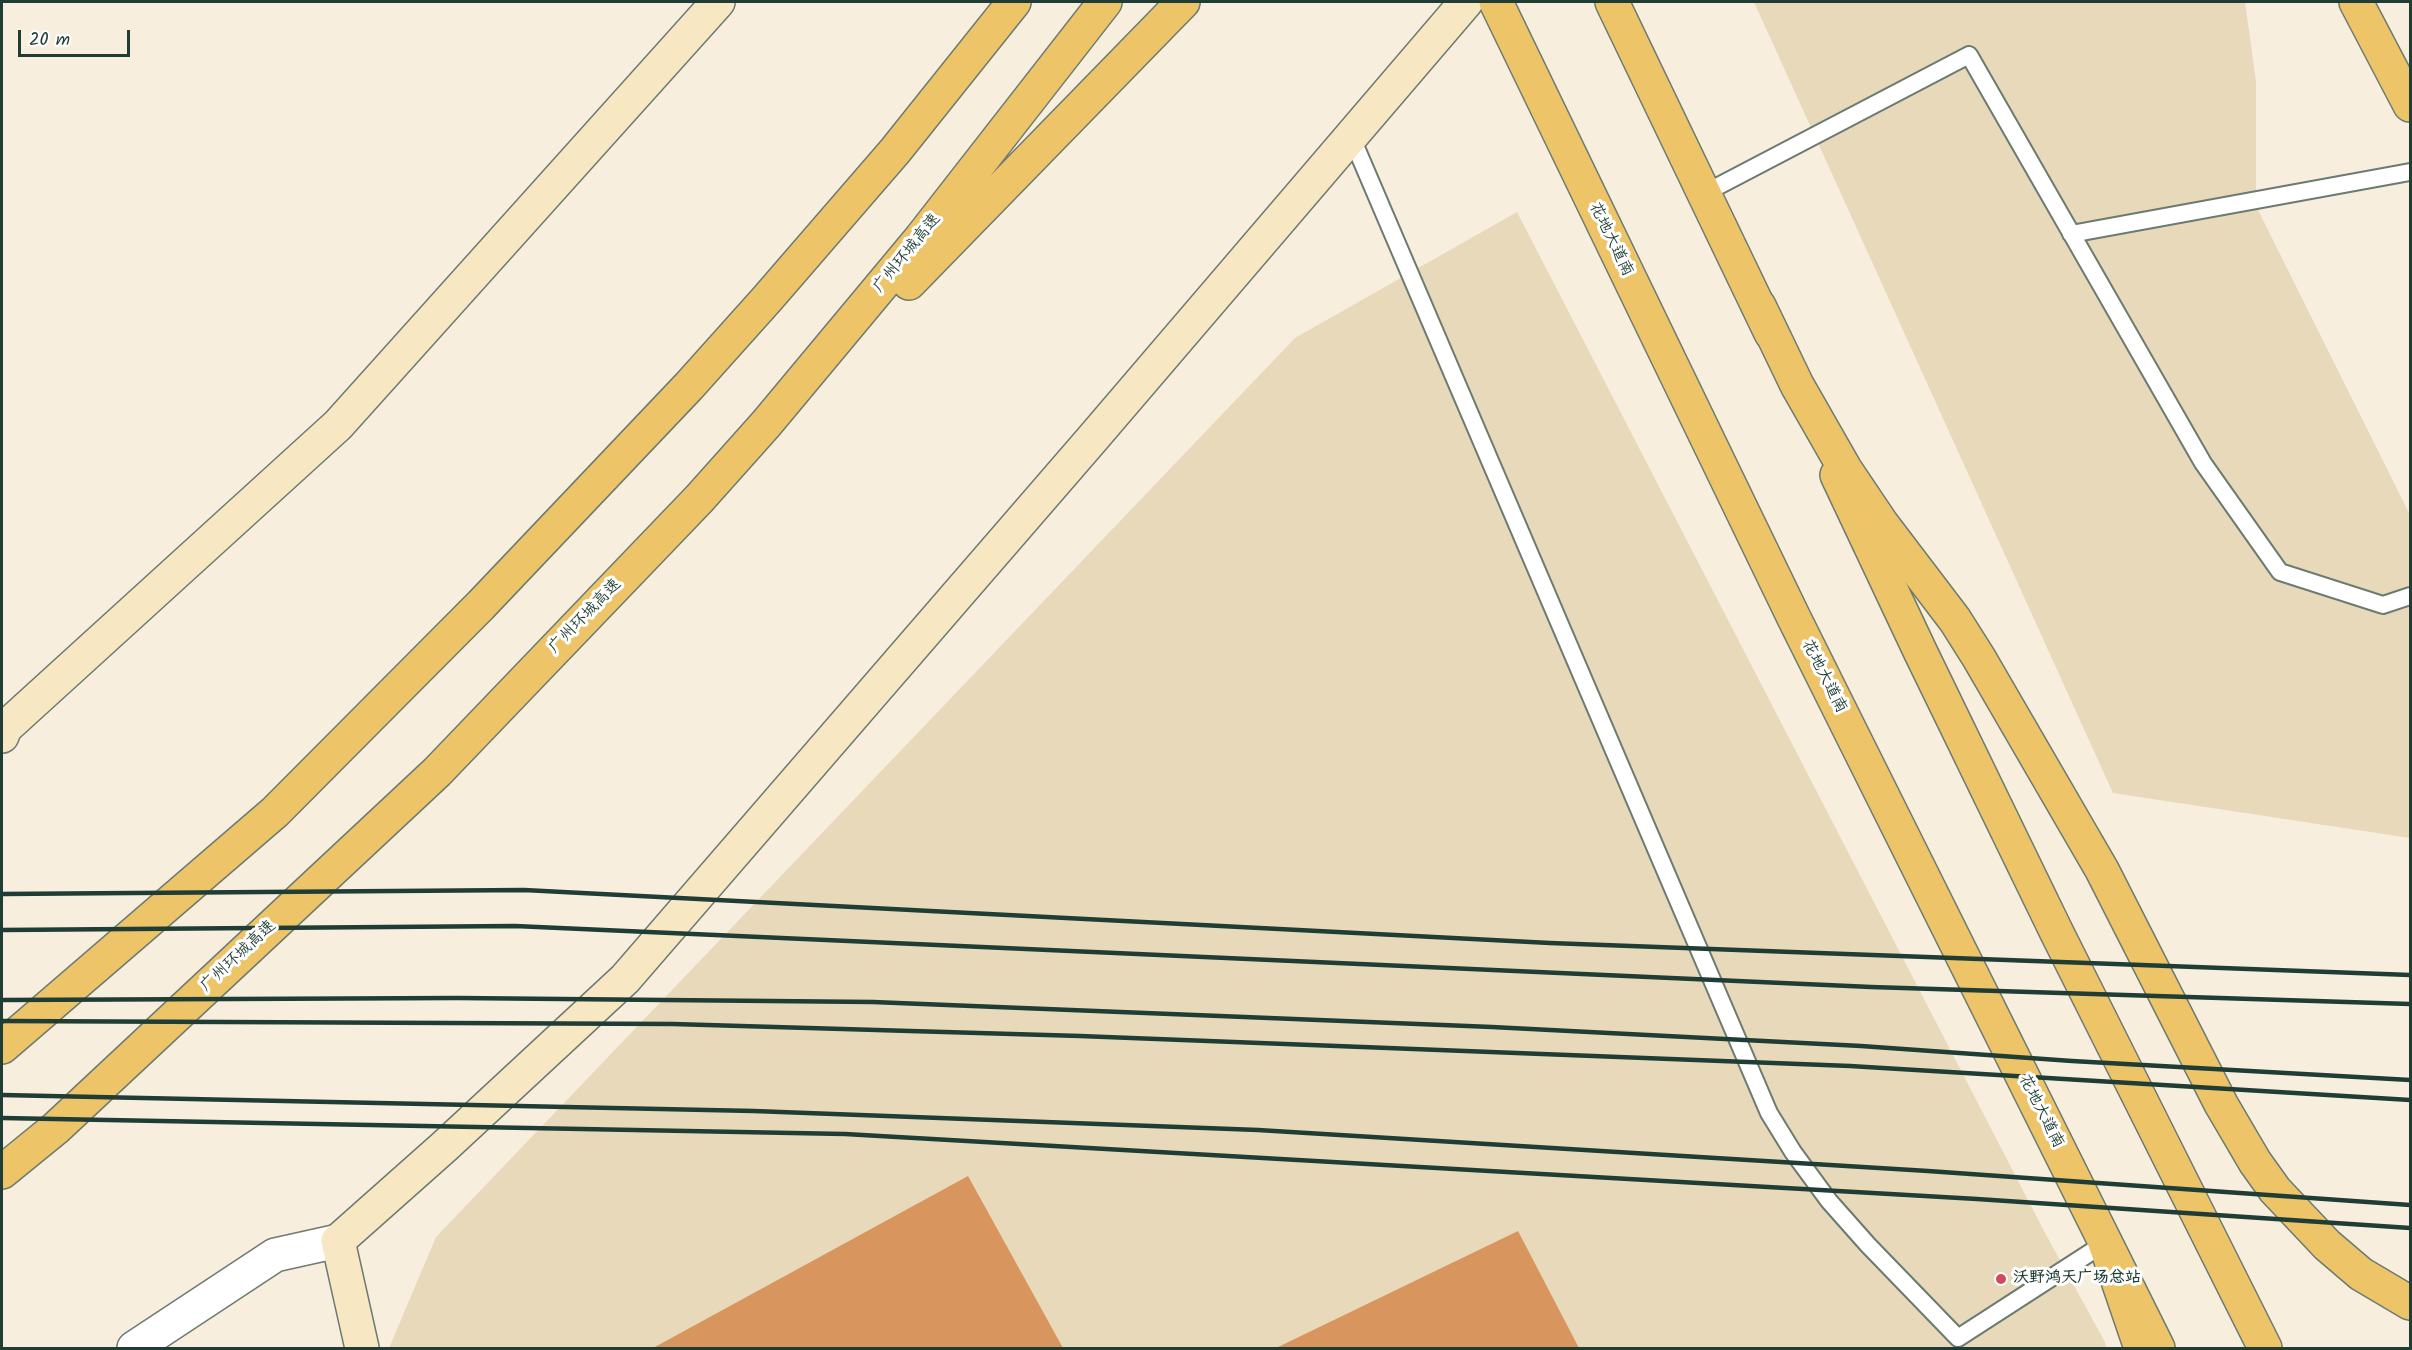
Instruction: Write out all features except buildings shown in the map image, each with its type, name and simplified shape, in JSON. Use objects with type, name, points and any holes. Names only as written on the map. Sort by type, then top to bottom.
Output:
[{"type":"main road","points":[[2,1047],[275,812],[380,708],[689,386],[902,142],[1014,2]]},
{"type":"main road","name":"广州环城高速","points":[[2,1172],[56,1128],[437,772],[699,500],[766,424],[914,247],[1105,2]]},
{"type":"main road","points":[[699,500],[1183,2]]},
{"type":"main road","name":"花地大道南","points":[[1496,2],[1794,618],[2158,1348]]},
{"type":"main road","points":[[1612,2],[1797,385],[1845,469],[1882,524],[1955,620],[2091,850],[2222,1104],[2255,1162],[2289,1205],[2327,1245],[2361,1274],[2410,1303]]},
{"type":"main road","points":[[2356,2],[2410,105]]},
{"type":"main road","points":[[2382,2],[2410,89]]},
{"type":"main road","points":[[1759,306],[1925,662],[2057,933],[2265,1348]]},
{"type":"main road","points":[[2105,1243],[2141,1348]]},
{"type":"street","points":[[2,736],[4,728],[338,425],[718,2]]},
{"type":"street","points":[[134,1348],[275,1255],[338,1241],[445,1146],[625,979],[1078,456],[1466,2]]},
{"type":"street","points":[[338,1241],[362,1348]]},
{"type":"lane","points":[[1705,193],[1969,55],[2203,463],[2280,572],[2383,605],[2410,596]]},
{"type":"lane","points":[[1351,136],[1769,1113],[1793,1152],[1829,1201],[1868,1245],[1958,1338],[2105,1243]]},
{"type":"lane","points":[[2071,234],[2410,172]]},
{"type":"shaded area","points":[[1754,2],[2245,2],[2256,81],[2256,206],[2410,515],[2410,838],[2113,793]]},
{"type":"shaded area","points":[[1517,212],[2044,1231],[2105,1342],[2106,1348],[389,1348],[436,1237],[1295,338]]},
{"type":"railway","points":[[2,894],[524,890],[1550,943],[2410,975]]},
{"type":"railway","points":[[2,930],[515,926],[1871,987],[2410,1004]]},
{"type":"railway","points":[[2,1000],[458,998],[873,1002],[1492,1027],[1861,1046],[2072,1061],[2410,1080]]},
{"type":"railway","points":[[2,1021],[673,1024],[1080,1036],[1850,1066],[2410,1100]]},
{"type":"railway","points":[[2,1095],[754,1111],[1258,1130],[1928,1171],[2410,1205]]},
{"type":"railway","points":[[2,1118],[845,1134],[1977,1199],[2410,1228]]},
{"type":"place","name":"沃野鸿天广场总站","points":[[2001,1279]]}]
